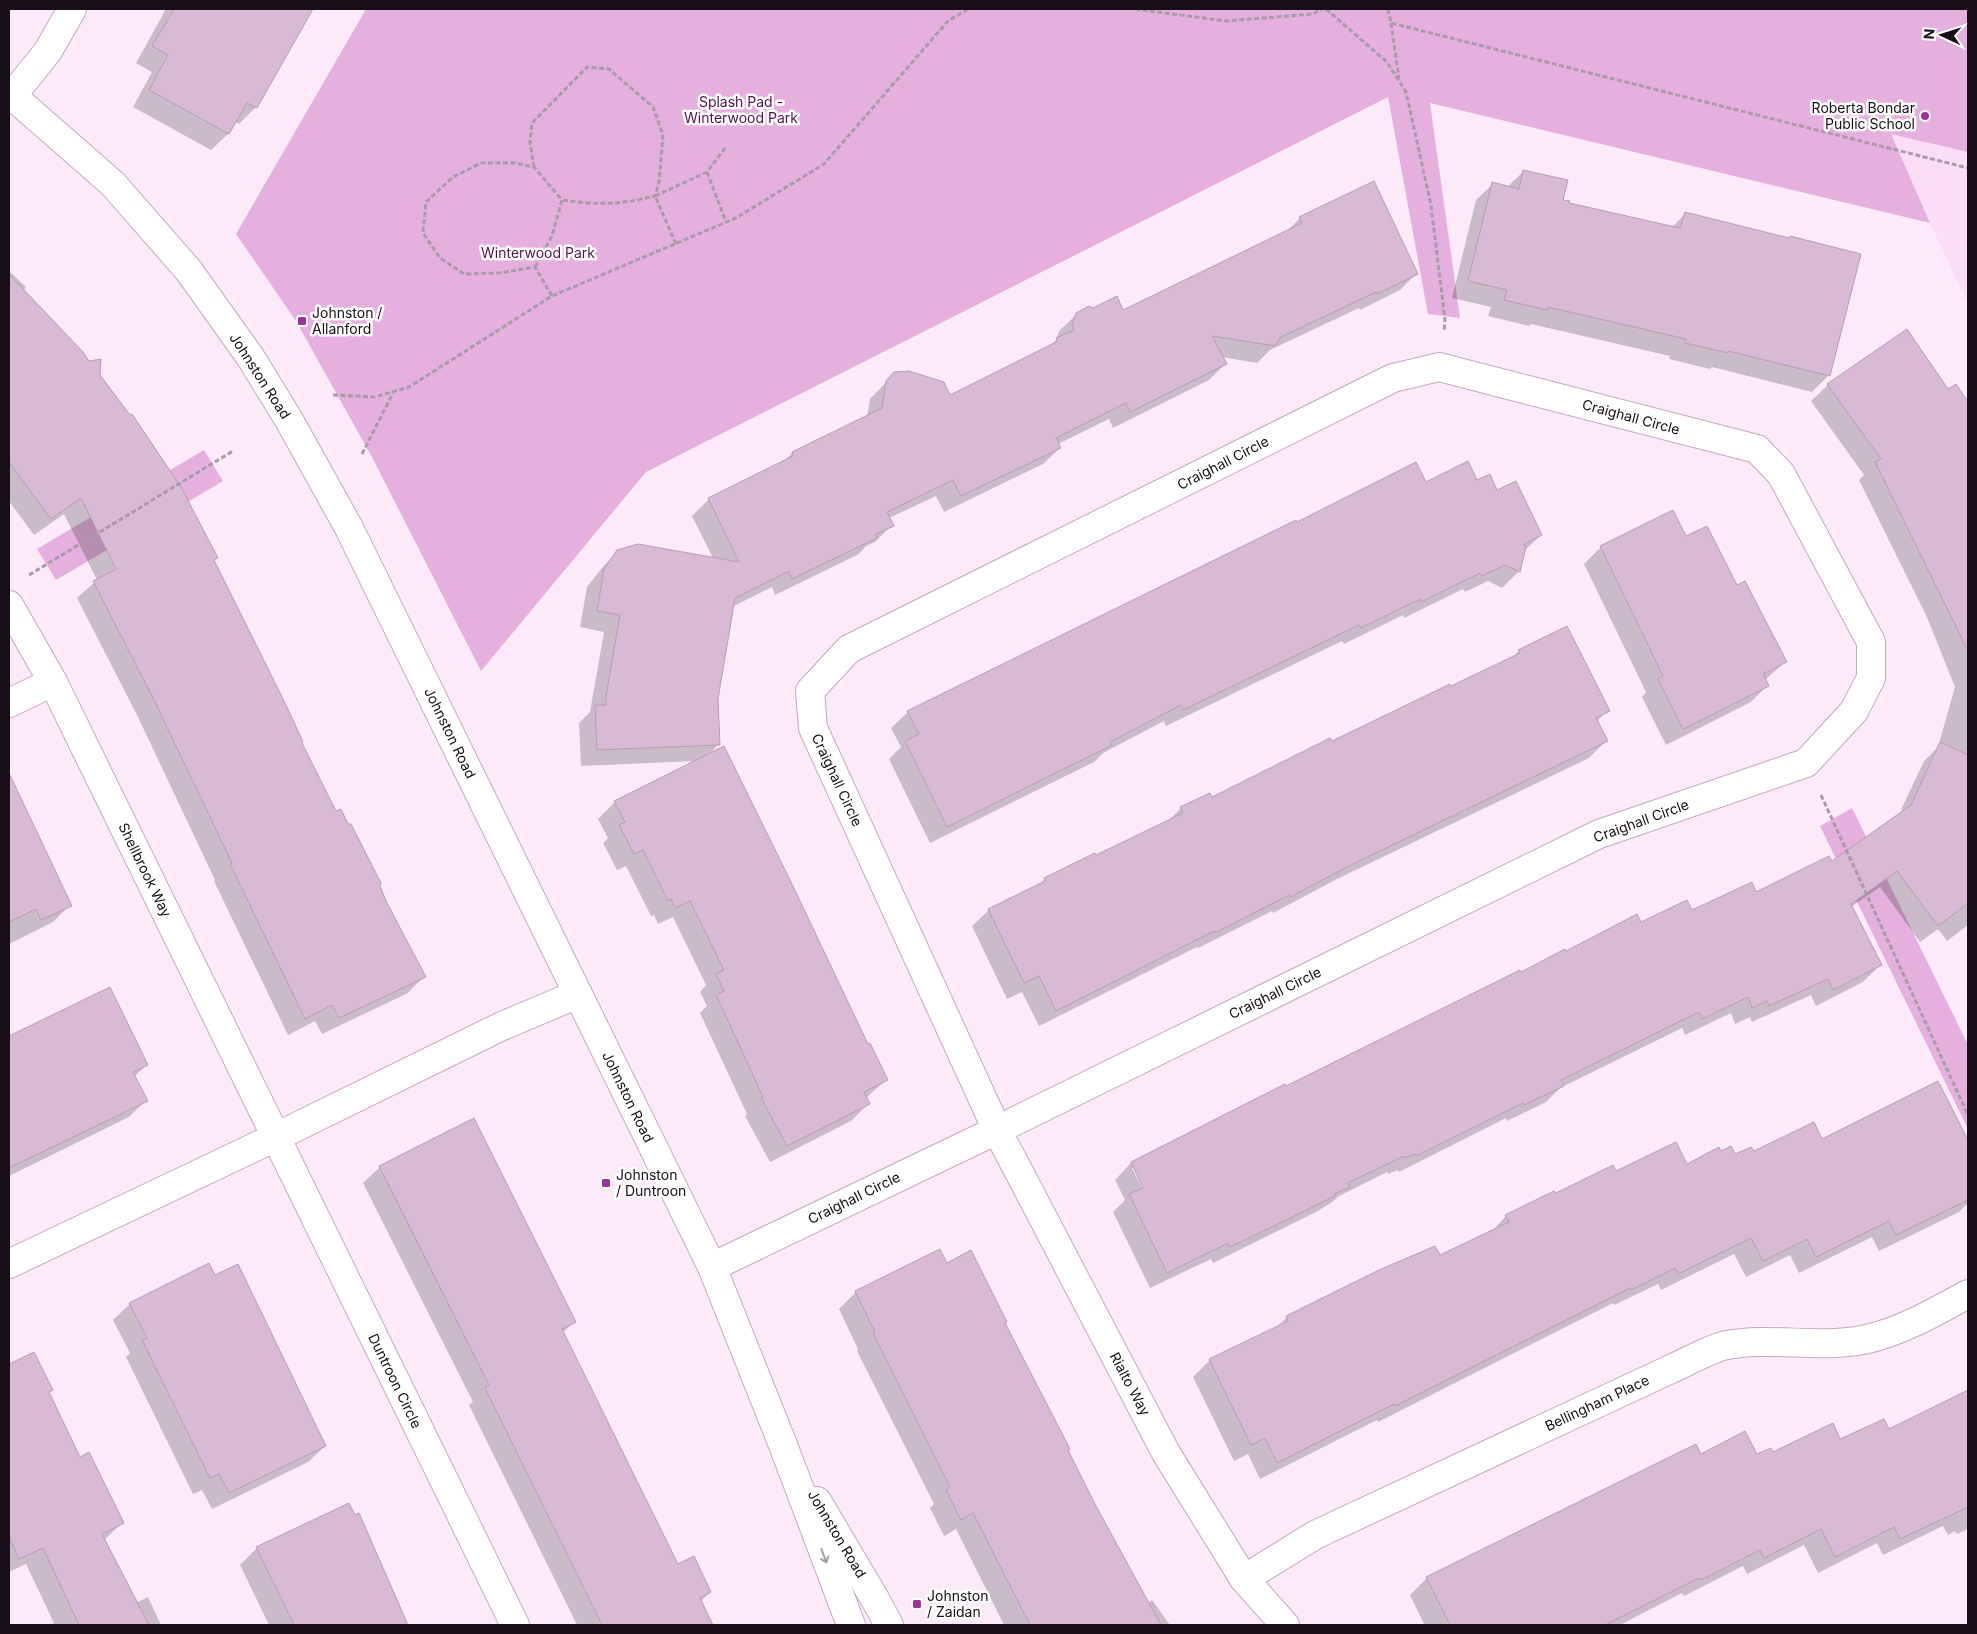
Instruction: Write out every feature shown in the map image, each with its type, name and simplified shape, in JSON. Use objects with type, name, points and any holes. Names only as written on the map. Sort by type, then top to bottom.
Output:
[{"type":"street","points":[[10,94],[48,51],[72,9]]},
{"type":"street","name":"Johnston Road","points":[[10,94],[113,184],[189,271],[252,358],[349,528],[712,1267],[783,1445],[851,1625]]},
{"type":"street","name":"Craighall Circle","points":[[712,1267],[997,1130],[1599,834],[1806,763],[1854,711],[1871,678],[1872,642],[1781,474],[1757,449],[1439,367],[1393,378],[850,649],[810,691],[812,728],[997,1130]]},
{"type":"street","name":"Shellbrook Way","points":[[9,605],[53,682],[276,1137]]},
{"type":"street","points":[[9,703],[53,682]]},
{"type":"street","points":[[9,1264],[276,1137],[502,1026],[578,994]]},
{"type":"street","name":"Rialto Way","points":[[997,1130],[1166,1453],[1244,1579],[1285,1625]]},
{"type":"street","name":"Duntroon Circle","points":[[276,1137],[514,1625]]},
{"type":"street","name":"Bellingham Place","points":[[1244,1579],[1315,1535],[1671,1368],[1726,1345],[1782,1341],[1821,1344],[1874,1338],[1920,1319],[1968,1294]]},
{"type":"street","name":"Johnston Road","points":[[783,1445],[889,1625]]},
{"type":"path","points":[[333,396],[375,398],[409,387],[552,296],[736,218],[824,164],[948,21],[968,9]]},
{"type":"path","points":[[1135,9],[1226,21],[1313,14],[1322,9]]},
{"type":"path","points":[[1326,9],[1387,62],[1406,92],[1431,204],[1445,320],[1439,367]]},
{"type":"path","points":[[1388,9],[1399,81]]},
{"type":"path","points":[[1391,23],[1968,168]]},
{"type":"path","points":[[676,244],[655,196],[659,182],[663,135],[653,107],[609,69],[588,68],[532,123],[530,142],[534,167],[562,200],[596,204],[632,202],[655,196],[707,172],[725,148]]},
{"type":"path","points":[[534,167],[515,163],[481,163],[453,177],[426,202],[423,233],[440,258],[464,274],[499,273],[535,266],[552,236],[562,200]]},
{"type":"path","points":[[707,172],[726,222]]},
{"type":"path","points":[[535,266],[552,296]]},
{"type":"path","points":[[362,454],[393,392]]},
{"type":"path","points":[[25,578],[233,451]]},
{"type":"path","points":[[1806,763],[1968,1114]]},
{"type":"shaded area","name":"Roberta Bondar Public School","points":[[1834,9],[1968,9],[1968,304],[1930,223]]},
{"type":"green space","name":"Winterwood Park","points":[[366,9],[1968,9],[1968,152],[1891,134],[1930,223],[1430,103],[1460,318],[1428,314],[1388,97],[646,472],[481,671],[373,459],[296,321],[236,234]]},
{"type":"green space","points":[[204,450],[223,481],[56,580],[37,549]]},
{"type":"green space","points":[[1852,808],[1968,1045],[1968,1129],[1820,826]]},
{"type":"building","points":[[174,9],[313,9],[257,108],[247,103],[229,134],[149,90],[168,55],[152,46]]},
{"type":"building","points":[[1523,170],[1568,180],[1563,200],[1570,201],[1569,203],[1680,228],[1685,212],[1861,254],[1830,376],[1728,351],[1728,353],[1685,343],[1686,339],[1548,307],[1547,310],[1504,300],[1507,290],[1468,281],[1492,182],[1519,189]]},
{"type":"building","points":[[1374,181],[1418,274],[1281,337],[1275,346],[1212,336],[1227,364],[1130,412],[1126,403],[1056,438],[1061,448],[961,496],[953,480],[887,512],[894,526],[876,534],[877,538],[792,579],[789,571],[735,598],[718,699],[720,745],[597,750],[595,705],[606,705],[620,615],[597,611],[604,569],[617,550],[638,544],[739,562],[708,498],[793,456],[792,452],[882,408],[886,381],[894,372],[909,371],[944,382],[950,395],[1058,341],[1056,338],[1074,330],[1072,325],[1076,313],[1089,306],[1093,308],[1117,296],[1123,310],[1302,223],[1299,217]]},
{"type":"building","points":[[9,274],[83,352],[89,361],[101,359],[100,375],[130,415],[132,414],[181,487],[218,558],[214,560],[336,811],[341,809],[348,824],[351,824],[381,883],[380,886],[387,903],[426,977],[339,1018],[332,1005],[305,1019],[153,698],[93,581],[116,569],[81,498],[51,519],[9,462]]},
{"type":"building","points":[[1907,329],[1948,389],[1956,384],[1968,402],[1968,651],[1875,462],[1881,459],[1827,384]]},
{"type":"building","points":[[1468,461],[1477,480],[1490,474],[1497,490],[1516,481],[1542,535],[1524,544],[1526,547],[1520,572],[1505,565],[1482,576],[1480,573],[1421,602],[1420,599],[1361,628],[1359,625],[1183,710],[1181,705],[1110,742],[1112,745],[947,827],[905,741],[919,734],[907,711],[1296,520],[1297,522],[1416,462],[1426,482]]},
{"type":"building","points":[[1673,510],[1686,536],[1707,526],[1737,585],[1745,581],[1787,662],[1763,674],[1769,686],[1683,729],[1658,679],[1663,676],[1600,546]]},
{"type":"building","points":[[1567,626],[1610,711],[1596,718],[1608,741],[1355,863],[1290,897],[1289,895],[1215,933],[1214,931],[1056,1011],[1039,976],[1024,983],[988,909],[1045,881],[1044,878],[1183,813],[1180,807],[1210,793],[1212,797],[1330,738],[1332,741],[1450,684],[1451,686],[1520,653],[1518,650]]},
{"type":"building","points":[[1940,742],[1968,755],[1968,903],[1938,926],[1897,871],[1851,904],[1882,965],[1833,990],[1828,979],[1769,1006],[1767,1001],[1752,1008],[1748,997],[1702,1019],[1699,1012],[1561,1080],[1564,1086],[1524,1105],[1523,1103],[1416,1156],[1415,1154],[1405,1158],[1404,1156],[1348,1183],[1350,1187],[1334,1194],[1335,1196],[1230,1247],[1228,1243],[1167,1273],[1129,1194],[1143,1188],[1131,1162],[1285,1084],[1286,1086],[1520,970],[1521,972],[1565,949],[1566,951],[1637,914],[1641,922],[1687,900],[1692,910],[1752,882],[1756,892],[1829,856],[1832,861],[1911,805]]},
{"type":"building","points":[[724,746],[868,1044],[870,1043],[888,1080],[864,1092],[870,1104],[787,1146],[761,1098],[763,1097],[716,995],[724,991],[716,974],[724,970],[690,901],[675,908],[671,899],[668,901],[643,850],[634,854],[619,825],[625,822],[614,801]]},
{"type":"building","points":[[9,773],[72,906],[41,920],[36,909],[9,922]]},
{"type":"building","points":[[110,987],[148,1065],[133,1072],[148,1101],[9,1168],[9,1036]]},
{"type":"building","points":[[1938,1081],[1968,1140],[1968,1200],[1896,1235],[1889,1221],[1816,1257],[1807,1239],[1763,1261],[1751,1238],[1678,1274],[1675,1268],[1631,1290],[1630,1288],[1277,1463],[1265,1438],[1251,1445],[1209,1359],[1288,1321],[1286,1316],[1379,1270],[1435,1246],[1440,1255],[1509,1222],[1505,1215],[1613,1165],[1616,1171],[1676,1142],[1687,1164],[1719,1147],[1721,1151],[1731,1146],[1735,1154],[1751,1147],[1754,1151],[1814,1122],[1822,1139]]},
{"type":"building","points":[[474,1118],[576,1322],[562,1329],[678,1564],[694,1556],[711,1592],[700,1598],[713,1625],[602,1625],[485,1388],[489,1385],[379,1166]]},
{"type":"building","points":[[940,1249],[947,1263],[971,1250],[1007,1322],[1005,1323],[1070,1449],[1068,1450],[1096,1506],[1161,1625],[1030,1625],[973,1513],[961,1520],[946,1490],[950,1487],[873,1333],[875,1332],[855,1291]]},
{"type":"building","points":[[209,1263],[215,1275],[238,1264],[326,1446],[229,1493],[219,1474],[210,1478],[142,1340],[147,1338],[129,1303]]},
{"type":"building","points":[[34,1352],[53,1390],[49,1392],[80,1457],[89,1452],[124,1523],[102,1534],[149,1625],[79,1625],[43,1548],[19,1559],[9,1537],[9,1364]]},
{"type":"building","points":[[1968,1390],[1968,1507],[1900,1539],[1894,1527],[1835,1557],[1821,1529],[1764,1558],[1760,1550],[1605,1625],[1450,1625],[1426,1577],[1696,1444],[1701,1454],[1745,1431],[1757,1454],[1771,1448],[1773,1452],[1833,1423],[1840,1439],[1884,1419],[1889,1429]]},
{"type":"building","points":[[349,1503],[355,1515],[359,1513],[408,1625],[294,1625],[256,1547]]},
{"type":"place","name":"Roberta Bondar Public School","points":[[1925,116]]},
{"type":"place","name":"Johnston / Allanford","points":[[302,321]]},
{"type":"place","name":"Johnston / Duntroon","points":[[606,1183]]},
{"type":"place","name":"Johnston / Zaidan","points":[[917,1604]]},
{"type":"park label","name":"Splash Pad - Winterwood Park","points":[[741,110]]}]
